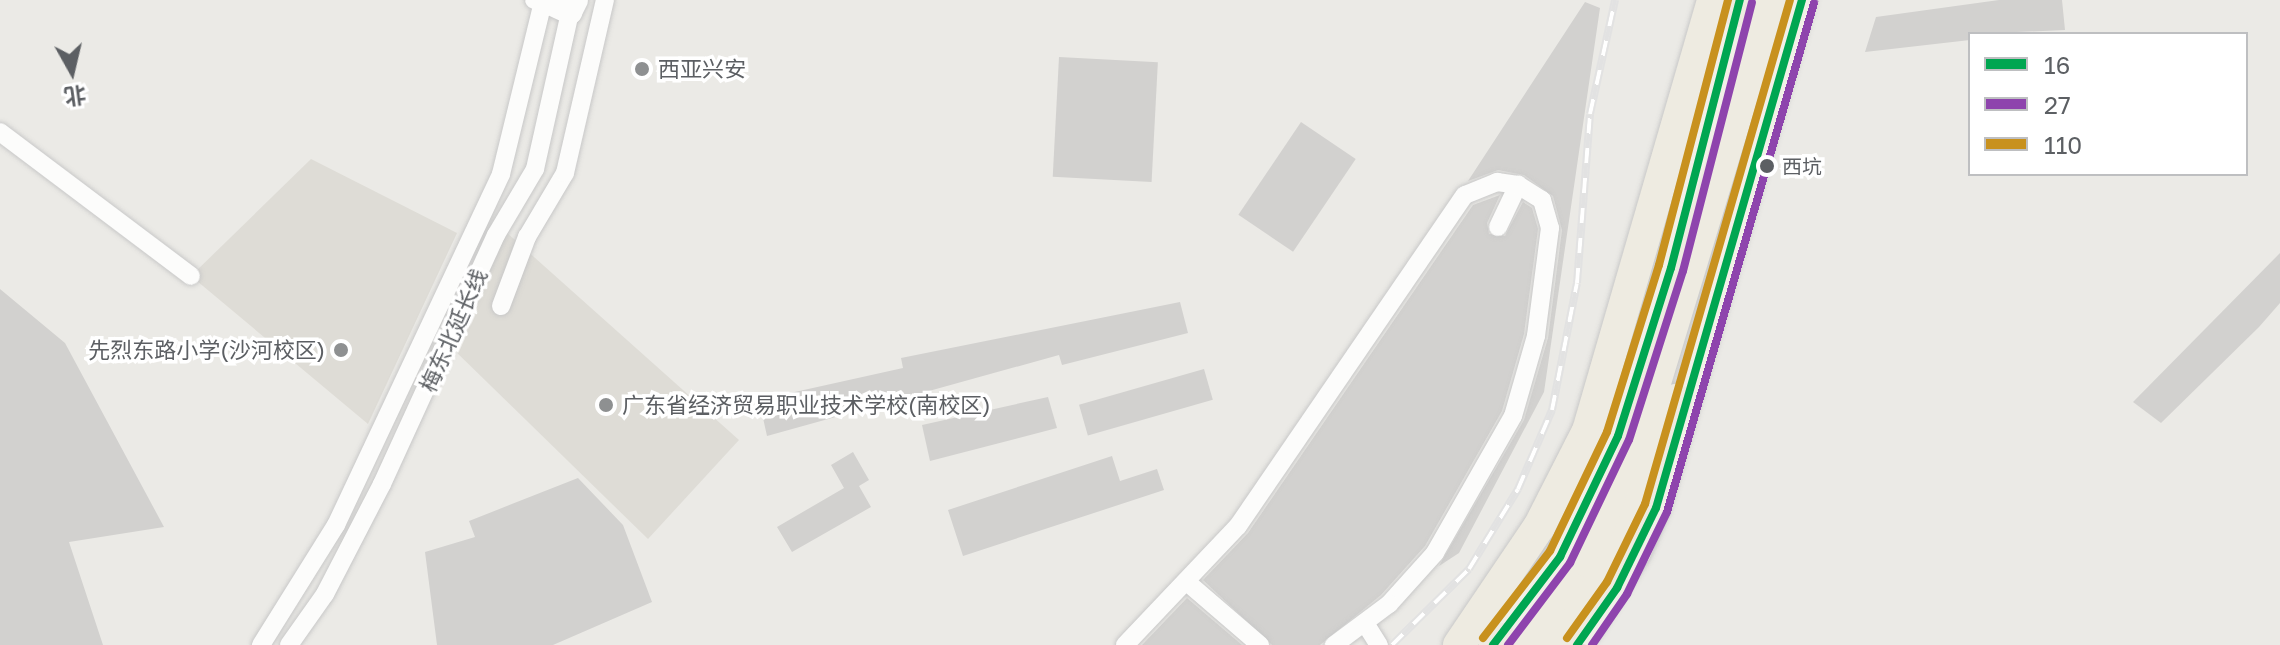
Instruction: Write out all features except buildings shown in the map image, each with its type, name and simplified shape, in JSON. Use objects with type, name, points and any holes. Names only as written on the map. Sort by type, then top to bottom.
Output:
[{"type":"highway","points":[[1504,644],[1587,561],[1626,478],[1771,0]]},
{"type":"highway","points":[[1561,645],[1643,505],[1787,0]]},
{"type":"highway","points":[[1459,645],[1539,527],[1588,431],[1733,3]]},
{"type":"main road","points":[[1577,645],[1617,588],[1656,508],[1802,0]]},
{"type":"main road","points":[[1504,644],[1582,520],[1618,436],[1671,268],[1733,3]]},
{"type":"street","points":[[501,306],[527,237],[565,173],[605,0]]},
{"type":"street","points":[[540,1],[573,6]]},
{"type":"street","name":"梅东北延长线","points":[[261,645],[336,525],[501,174],[540,1]]},
{"type":"street","name":"梅东北延长线","points":[[289,645],[325,594],[449,341],[496,235],[535,169],[573,6]]},
{"type":"street","points":[[0,132],[191,276]]},
{"type":"street","points":[[535,169],[565,173]]},
{"type":"street","points":[[1125,645],[1188,583],[1238,526],[1333,394],[1465,195],[1497,182],[1518,185],[1542,200],[1550,228],[1536,336],[1513,416],[1452,531],[1365,623],[1334,645]]},
{"type":"street","points":[[1498,227],[1518,185]]},
{"type":"street","points":[[427,332],[449,341]]},
{"type":"street","points":[[1188,583],[1260,645]]},
{"type":"street","points":[[1365,623],[1379,645]]},
{"type":"shaded area","name":"先烈东路小学(沙河校区)","points":[[311,159],[457,233],[368,424],[191,276]]},
{"type":"shaded area","name":"广东省经济贸易职业技术学校(南校区)","points":[[506,232],[739,440],[648,539],[451,347]]},
{"type":"railway","points":[[1392,645],[1469,569],[1518,489],[1552,410],[1577,283],[1590,114],[1615,0]]},
{"type":"transit line","name":"110","points":[[1483,638],[1550,551],[1607,432],[1659,265],[1728,0]]},
{"type":"transit line","name":"16","points":[[1493,645],[1560,557],[1618,436],[1671,268],[1740,0]]},
{"type":"transit line","name":"110","points":[[1567,638],[1607,582],[1645,504],[1790,0]]},
{"type":"transit line","name":"16","points":[[1577,645],[1617,588],[1656,508],[1802,0]]},
{"type":"transit line","name":"27","points":[[1508,645],[1570,563],[1629,440],[1683,271],[1752,3]]},
{"type":"transit line","name":"27","points":[[1592,645],[1627,594],[1667,512],[1814,3]]},
{"type":"place","name":"西亚兴安","points":[[642,69]]},
{"type":"place","name":"西坑","points":[[1767,166]]},
{"type":"place","name":"先烈东路小学(沙河校区)","points":[[341,350]]},
{"type":"place","name":"广东省经济贸易职业技术学校(南校区)","points":[[606,405]]}]
